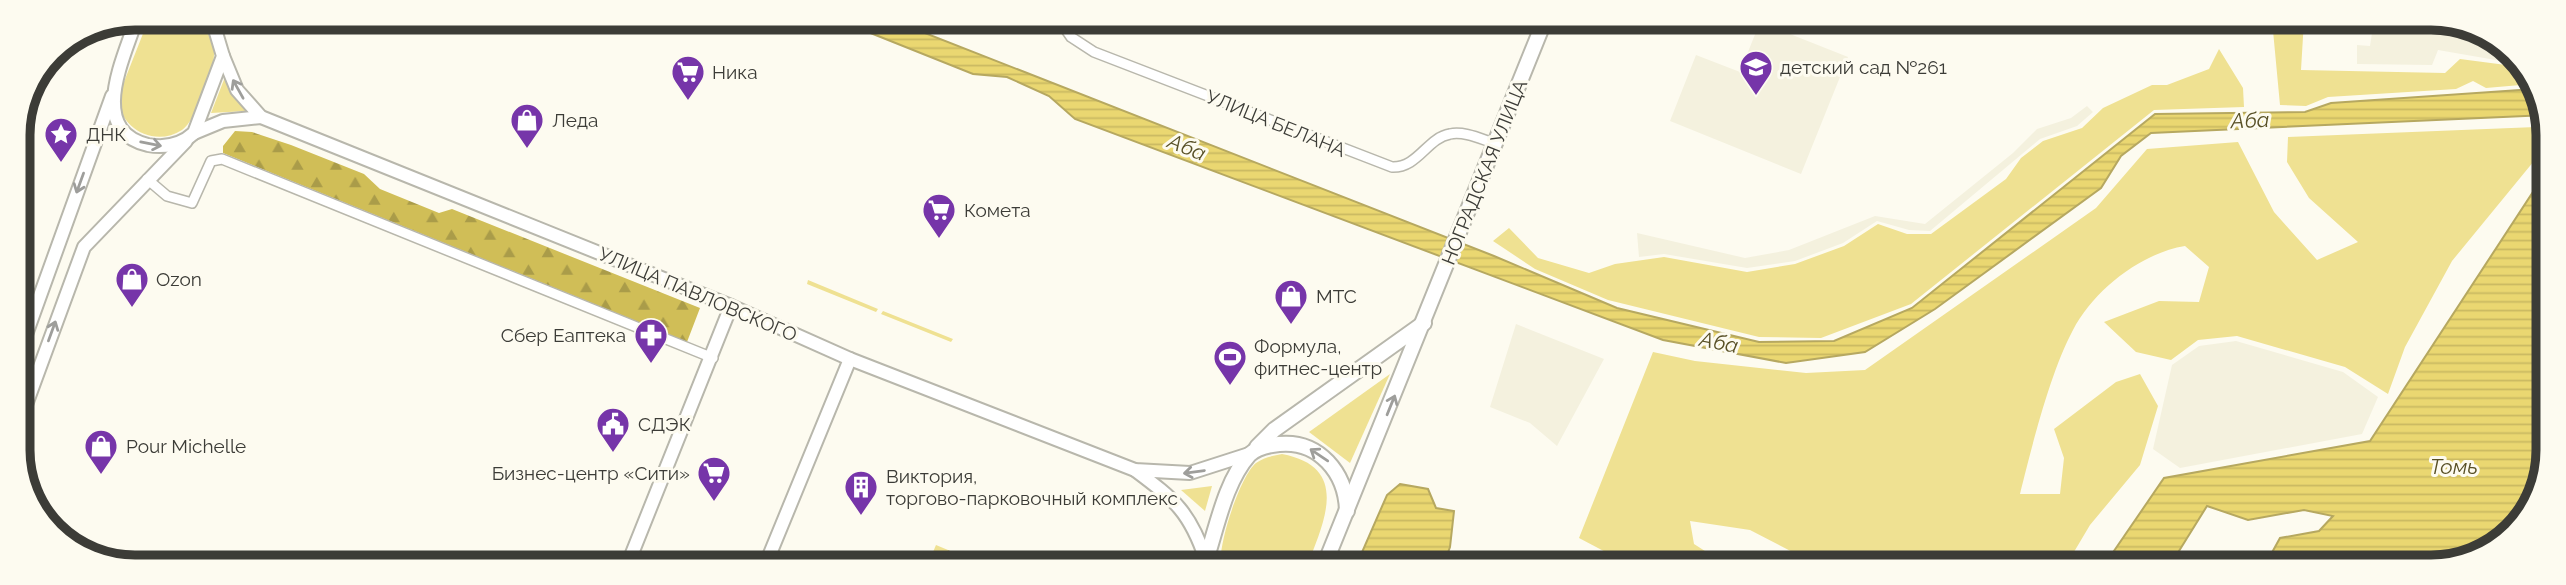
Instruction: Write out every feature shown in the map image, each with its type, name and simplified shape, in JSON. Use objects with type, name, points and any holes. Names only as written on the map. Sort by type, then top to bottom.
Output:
[{"type":"main road","points":[[30,323],[112,96],[133,30]]},
{"type":"main road","name":"УЛИЦА ПАВЛОВСКОГО","points":[[215,30],[237,89],[261,117],[731,306],[850,359],[1135,470],[1190,474],[1251,453]]},
{"type":"main road","name":"НОГРАДСКАЯ УЛИЦА","points":[[1329,555],[1425,323],[1541,30]]},
{"type":"main road","points":[[30,394],[84,247],[190,137],[223,55]]},
{"type":"main road","points":[[112,96],[116,119],[133,138],[159,147],[190,137]]},
{"type":"main road","name":"УЛИЦА ПАВЛОВСКОГО","points":[[190,137],[223,121],[261,117]]},
{"type":"main road","points":[[632,555],[713,358],[731,306]]},
{"type":"main road","points":[[1209,555],[1225,500],[1251,453],[1274,430],[1425,323]]},
{"type":"main road","points":[[770,555],[850,359]]},
{"type":"main road","points":[[1251,453],[1271,445],[1289,443],[1307,447],[1327,459],[1347,498],[1347,513]]},
{"type":"main road","name":"УЛИЦА ПАВЛОВСКОГО","points":[[1135,470],[1181,507],[1195,526],[1204,555]]},
{"type":"street","name":"УЛИЦА БЕЛАНА","points":[[1066,30],[1071,37],[1094,52],[1392,167],[1408,164],[1448,134],[1461,134],[1494,143]]},
{"type":"street","points":[[147,179],[167,195],[192,203],[212,161],[222,159],[713,358]]},
{"type":"shaded area","name":"детский сад №261","points":[[1757,30],[1780,30],[1848,57],[1801,174],[1670,121],[1696,55],[1740,72]]},
{"type":"shaded area","points":[[2372,30],[2441,31],[2471,38],[2495,51],[2506,62],[2438,50],[2432,65],[2357,64],[2357,45],[2370,46]]},
{"type":"shaded area","points":[[2087,106],[2093,112],[2077,126],[2040,139],[1930,231],[1909,230],[1877,221],[1843,243],[1795,261],[1747,268],[1664,254],[1639,257],[1637,233],[1745,258],[1789,250],[1875,216],[1925,224],[2013,153],[2037,129],[2071,118]]},
{"type":"shaded area","points":[[1516,324],[1604,359],[1557,446],[1530,423],[1490,407]]},
{"type":"shaded area","points":[[2236,341],[2343,372],[2378,397],[2362,434],[2180,468],[2153,449],[2172,365],[2199,346]]},
{"type":"green space","points":[[144,30],[205,30],[210,37],[214,58],[212,68],[199,105],[182,130],[160,137],[140,132],[124,118],[118,97]]},
{"type":"green space","points":[[2273,30],[2303,30],[2301,70],[2445,73],[2460,59],[2508,64],[2523,85],[2486,88],[2473,81],[2456,89],[2328,97],[2306,106],[2280,105]]},
{"type":"green space","points":[[2219,49],[2243,88],[2244,107],[2154,110],[1911,304],[1821,338],[1759,337],[1608,300],[1535,269],[1493,241],[1509,228],[1538,258],[1589,273],[1615,264],[1664,257],[1747,272],[1795,264],[1844,246],[1878,224],[1907,234],[1931,234],[2006,179],[2021,158],[2043,141],[2082,128],[2103,108],[2152,85],[2167,85],[2209,69]]},
{"type":"green space","points":[[225,77],[246,111],[211,113]]},
{"type":"green space","points":[[2535,127],[2534,161],[2452,261],[2405,347],[2388,394],[2345,367],[2237,336],[2198,340],[2171,360],[2136,352],[2104,322],[2159,301],[2199,302],[2209,267],[2185,246],[2152,256],[2106,288],[2082,315],[2057,367],[2042,410],[2020,494],[2060,494],[2064,458],[2054,429],[2116,382],[2140,374],[2158,406],[2140,465],[2090,525],[2072,555],[1798,555],[1750,530],[1690,521],[1694,544],[1711,555],[1611,555],[1579,538],[1653,352],[1695,361],[1806,373],[1865,370],[2096,208],[2147,149],[2238,142],[2274,212],[2317,260],[2358,242],[2309,198],[2287,162],[2288,137]]},
{"type":"green space","points":[[235,131],[252,132],[291,145],[364,174],[380,189],[439,213],[452,209],[700,308],[687,342],[223,153],[223,146]]},
{"type":"green space","points":[[808,280],[878,309],[876,312],[807,284]]},
{"type":"green space","points":[[883,311],[953,339],[951,342],[881,314]]},
{"type":"green space","points":[[1390,374],[1350,463],[1309,432]]},
{"type":"green space","points":[[1282,454],[1304,461],[1317,471],[1325,484],[1325,515],[1311,555],[1221,555],[1226,528],[1243,482],[1256,463]]},
{"type":"green space","points":[[1212,486],[1205,511],[1181,490]]},
{"type":"green space","points":[[936,545],[960,555],[932,555]]},
{"type":"water","name":"Аба","points":[[863,30],[917,30],[1494,256],[1617,308],[1759,342],[1834,341],[1912,308],[2155,114],[2305,112],[2331,103],[2526,90],[2534,116],[2151,133],[2121,156],[2101,188],[1935,309],[1865,352],[1786,363],[1663,340],[1075,119],[1049,96],[1007,77],[973,74]]},
{"type":"water","name":"Томь","points":[[2536,187],[2534,471],[2522,503],[2500,529],[2471,547],[2438,555],[2271,555],[2280,538],[2319,531],[2333,516],[2304,510],[2248,520],[2207,506],[2176,555],[2111,555],[2164,478],[2370,441]]},
{"type":"water","points":[[1400,484],[1428,489],[1436,508],[1454,511],[1447,555],[1361,555],[1387,495]]},
{"type":"place","name":"детский сад №261","points":[[1756,97]]},
{"type":"place","name":"Ника","points":[[688,102]]},
{"type":"place","name":"Леда","points":[[527,150]]},
{"type":"place","name":"ДНК","points":[[61,164]]},
{"type":"place","name":"Комета","points":[[939,240]]},
{"type":"place","name":"Ozon","points":[[132,309]]},
{"type":"place","name":"МТС","points":[[1291,326]]},
{"type":"place","name":"Сбер Еаптека","points":[[651,365]]},
{"type":"place","name":"Формула, фитнес-центр","points":[[1230,387]]},
{"type":"place","name":"СДЭК","points":[[613,454]]},
{"type":"place","name":"Pour Michelle","points":[[101,476]]},
{"type":"place","name":"Бизнес-центр «Сити»","points":[[714,503]]},
{"type":"place","name":"Виктория, торгово-парковочный комплекс","points":[[861,517]]}]
